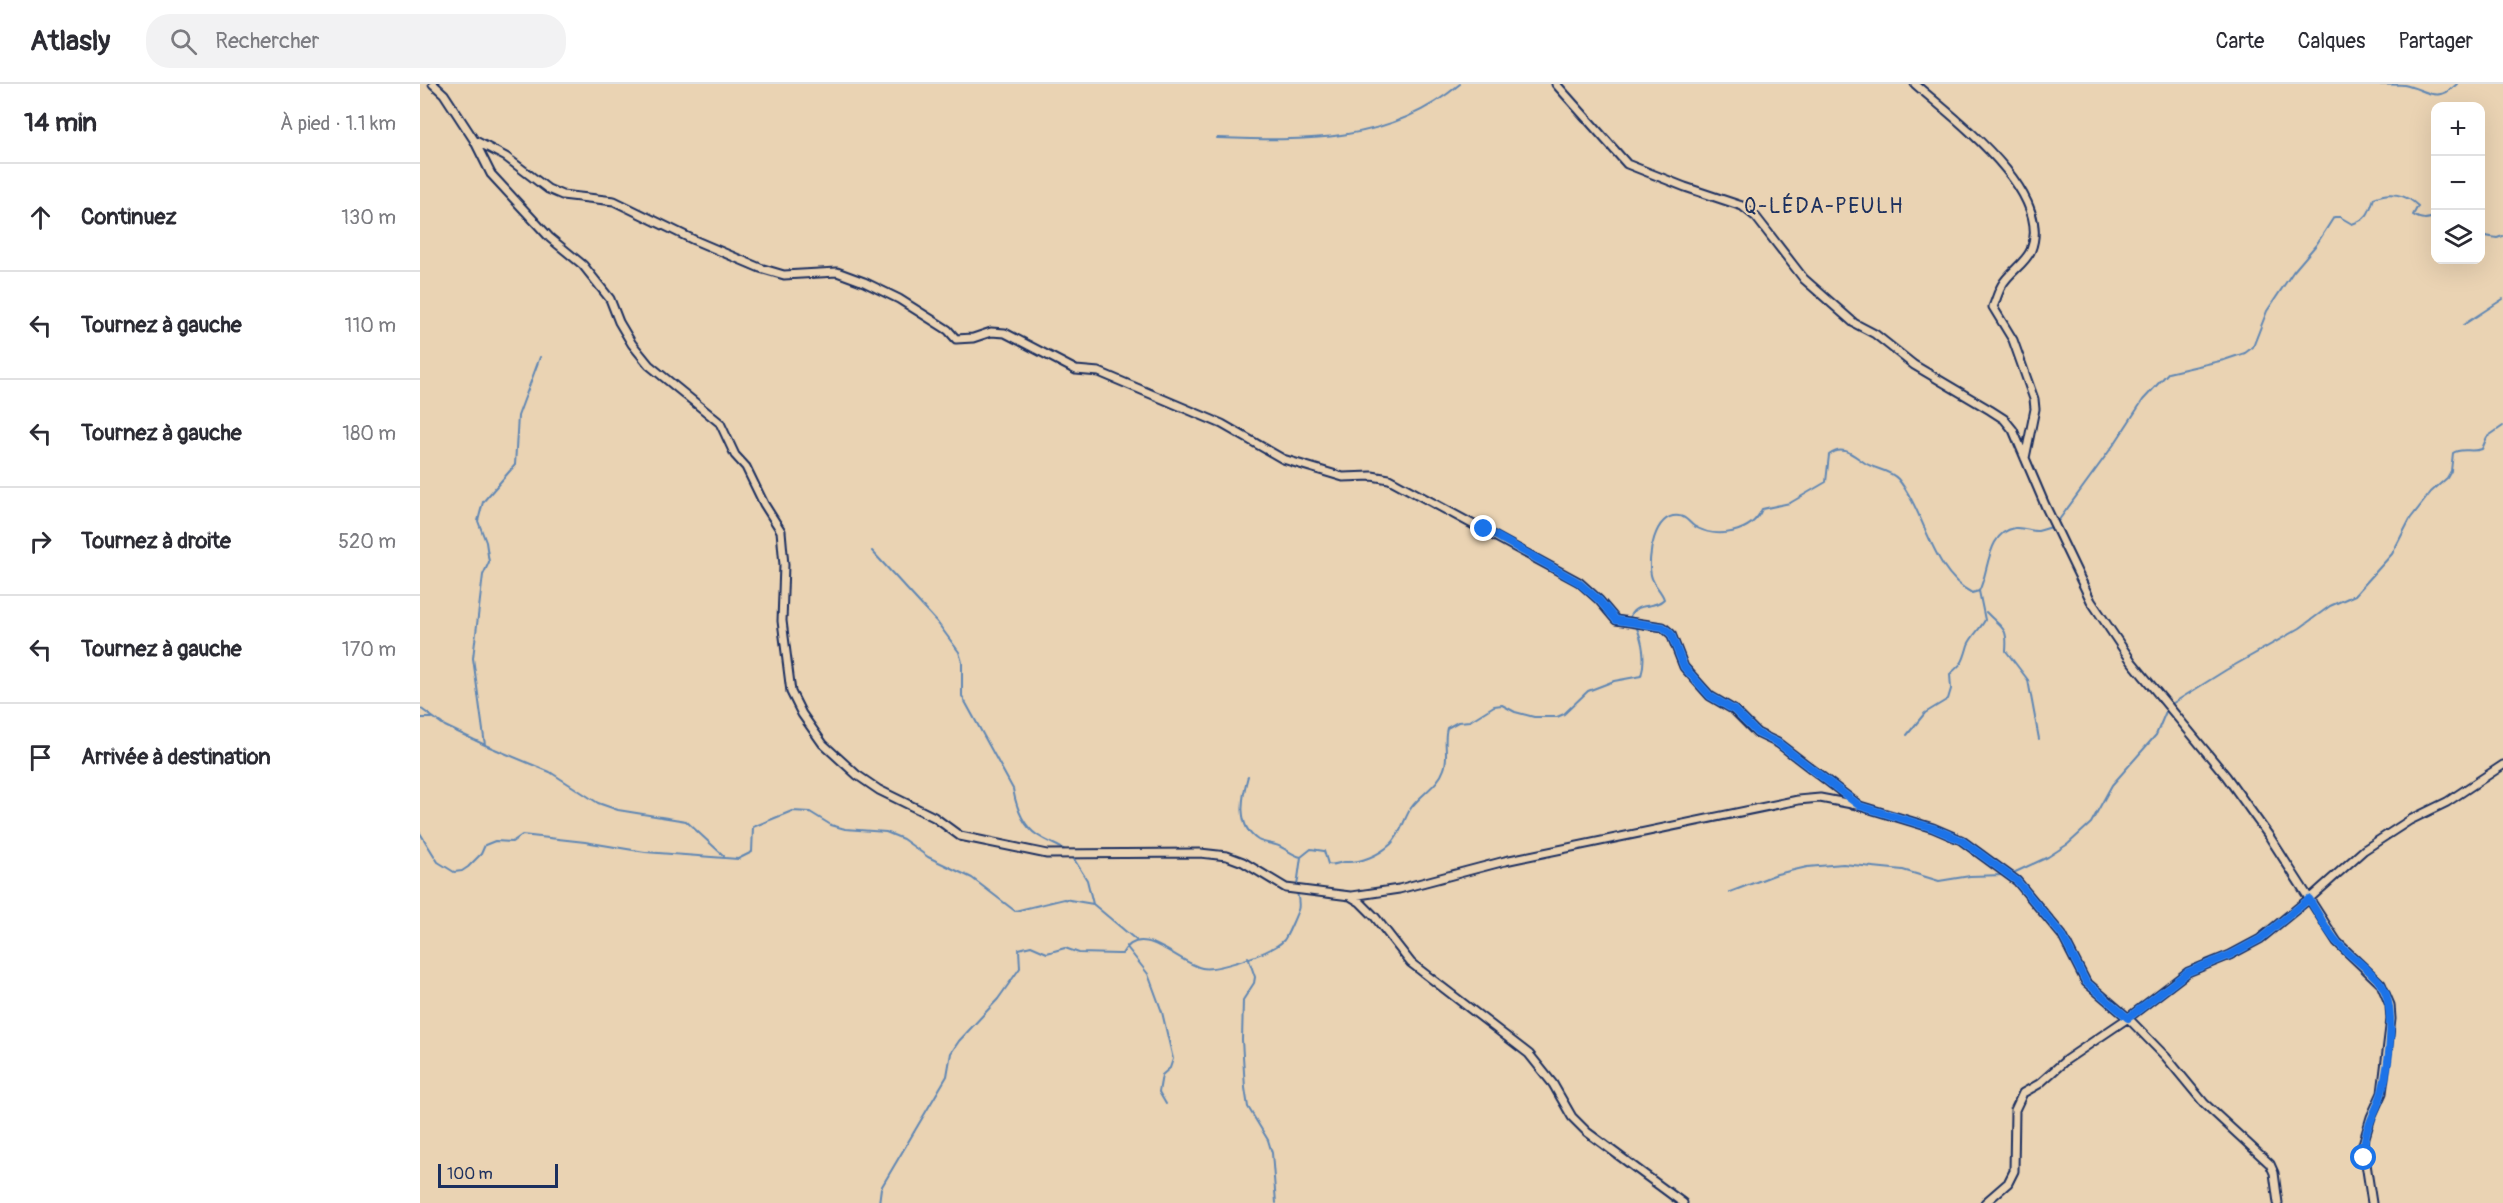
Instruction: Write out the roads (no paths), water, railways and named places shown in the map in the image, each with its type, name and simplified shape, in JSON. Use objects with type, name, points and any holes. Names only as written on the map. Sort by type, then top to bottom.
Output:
[{"type":"street","points":[[433,84],[444,94],[474,140],[491,174],[550,238],[583,265],[610,299],[619,322],[632,344],[650,365],[720,423],[735,455],[746,467],[764,504],[781,531],[784,565],[782,621],[791,692],[823,744],[857,775],[879,790],[934,818],[960,836],[1047,854],[1200,853],[1227,856],[1243,862],[1286,888],[1350,896],[1399,889],[1505,861],[1798,800],[1820,798],[1860,806],[1933,828],[1961,840],[2017,881],[2062,935],[2086,982],[2128,1018],[2166,1057],[2204,1103],[2270,1164],[2274,1173],[2278,1203]]},
{"type":"street","points":[[1556,84],[1627,164],[1742,206],[1755,217],[1804,279],[1854,323],[1875,334],[1914,365],[2004,419],[2013,430],[2091,601],[2132,663],[2232,784],[2269,836],[2337,942],[2381,984],[2390,1005],[2391,1019],[2382,1093],[2370,1117],[2363,1144],[2372,1203]]},
{"type":"street","points":[[1915,84],[1994,154],[2019,184],[2031,215],[2034,232],[2032,248],[2002,284],[1993,307],[2013,340],[2034,399],[2035,410],[2025,458]]},
{"type":"street","points":[[474,140],[506,157],[548,189],[562,195],[614,201],[694,240],[768,270],[784,274],[837,272],[899,299],[948,330],[956,339],[973,338],[991,332],[1005,333],[1076,370],[1099,372],[1222,424],[1283,459],[1343,477],[1372,476],[1389,479],[1578,582],[1599,600],[1616,620],[1663,627],[1671,634],[1684,667],[1710,696],[1734,710],[1757,733],[1778,743],[1860,806]]},
{"type":"street","points":[[1985,1203],[2008,1183],[2014,1171],[2015,1110],[2023,1093],[2039,1084],[2066,1060],[2128,1018],[2188,972],[2230,955],[2260,939],[2364,850],[2410,820],[2447,802],[2503,765]]},
{"type":"street","points":[[1350,896],[1376,917],[1411,963],[1528,1054],[1553,1084],[1572,1117],[1587,1132],[1683,1203]]},
{"type":"waterway","points":[[1217,138],[1282,139],[1344,135],[1404,118],[1433,104],[1460,84]]},
{"type":"waterway","points":[[2374,84],[2404,85],[2437,95],[2443,94],[2457,84]]},
{"type":"waterway","points":[[2056,524],[2143,400],[2168,373],[2224,360],[2245,353],[2253,347],[2267,311],[2334,217],[2340,217],[2352,224],[2357,222],[2367,215],[2374,198],[2391,194],[2403,196],[2418,206],[2413,215],[2416,217],[2431,218]]},
{"type":"waterway","points":[[2485,236],[2497,238],[2503,236]]},
{"type":"waterway","points":[[2463,325],[2503,299]]},
{"type":"waterway","points":[[485,745],[473,658],[483,575],[489,562],[486,542],[478,521],[483,502],[515,465],[518,416],[540,357]]},
{"type":"waterway","points":[[2170,705],[2300,628],[2330,606],[2355,595],[2392,554],[2410,519],[2431,492],[2447,478],[2451,471],[2453,453],[2460,450],[2482,449],[2487,437],[2503,426]]},
{"type":"waterway","points":[[1633,621],[1630,616],[1633,611],[1664,599],[1652,579],[1650,558],[1658,529],[1670,517],[1681,516],[1694,526],[1712,533],[1742,529],[1750,524],[1762,509],[1790,503],[1826,482],[1829,455],[1839,450],[1848,452],[1898,479],[1916,508],[1947,571],[1972,593],[1979,591],[1994,545],[2006,531],[2015,528],[2038,531],[2052,527]]},
{"type":"waterway","points":[[872,551],[937,622],[959,652],[962,662],[962,696],[1013,789],[1018,808],[1027,826],[1037,835],[1068,852]]},
{"type":"waterway","points":[[1907,735],[1925,713],[1948,699],[1951,689],[1950,674],[1962,661],[1969,642],[1985,620],[1979,591]]},
{"type":"waterway","points":[[1986,612],[2003,628],[2006,637],[2006,651],[2028,680],[2039,739]]},
{"type":"waterway","points":[[1297,886],[1301,857],[1311,849],[1324,851],[1328,864],[1333,865],[1363,860],[1381,852],[1391,844],[1411,808],[1442,775],[1446,759],[1447,728],[1458,722],[1470,721],[1494,706],[1502,705],[1515,712],[1534,717],[1557,717],[1564,714],[1588,691],[1614,681],[1641,676],[1643,651],[1636,626]]},
{"type":"waterway","points":[[420,708],[445,726],[550,772],[598,803],[618,810],[686,821],[724,856]]},
{"type":"waterway","points":[[2011,874],[2048,857],[2068,844],[2091,823],[2112,785],[2156,735],[2167,709]]},
{"type":"waterway","points":[[420,718],[432,718]]},
{"type":"waterway","points":[[1248,776],[1242,811],[1246,827],[1258,840],[1280,846],[1301,857]]},
{"type":"waterway","points":[[420,833],[438,862],[454,872],[468,867],[481,854],[485,845],[495,841],[512,842],[522,835],[645,852],[738,859],[752,852],[753,827],[792,811],[810,812],[831,825],[845,829],[886,832],[903,839],[928,857],[972,878],[1015,911],[1064,899],[1093,904],[1136,940]]},
{"type":"waterway","points":[[1072,856],[1087,880],[1093,904]]},
{"type":"waterway","points":[[1730,892],[1777,874],[1807,867],[1843,864],[1903,870],[1939,881],[1970,876],[2005,875]]},
{"type":"waterway","points":[[879,1203],[881,1188],[947,1076],[951,1053],[959,1041],[998,999],[1020,968],[1019,949],[1031,946],[1047,953],[1065,948],[1079,953],[1122,954],[1130,945],[1139,941],[1160,946],[1192,965],[1202,968],[1220,967],[1258,955],[1284,940],[1299,908],[1297,892]]},
{"type":"waterway","points":[[1126,946],[1148,974],[1162,1012],[1173,1059],[1170,1068],[1162,1075],[1159,1092],[1166,1104]]},
{"type":"waterway","points":[[1248,957],[1255,977],[1254,983],[1243,1000],[1242,1040],[1245,1088],[1248,1107],[1268,1140],[1272,1153],[1276,1203]]},
{"type":"district","name":"Q-LÉDA-PEULH","points":[[1824,206]]}]
